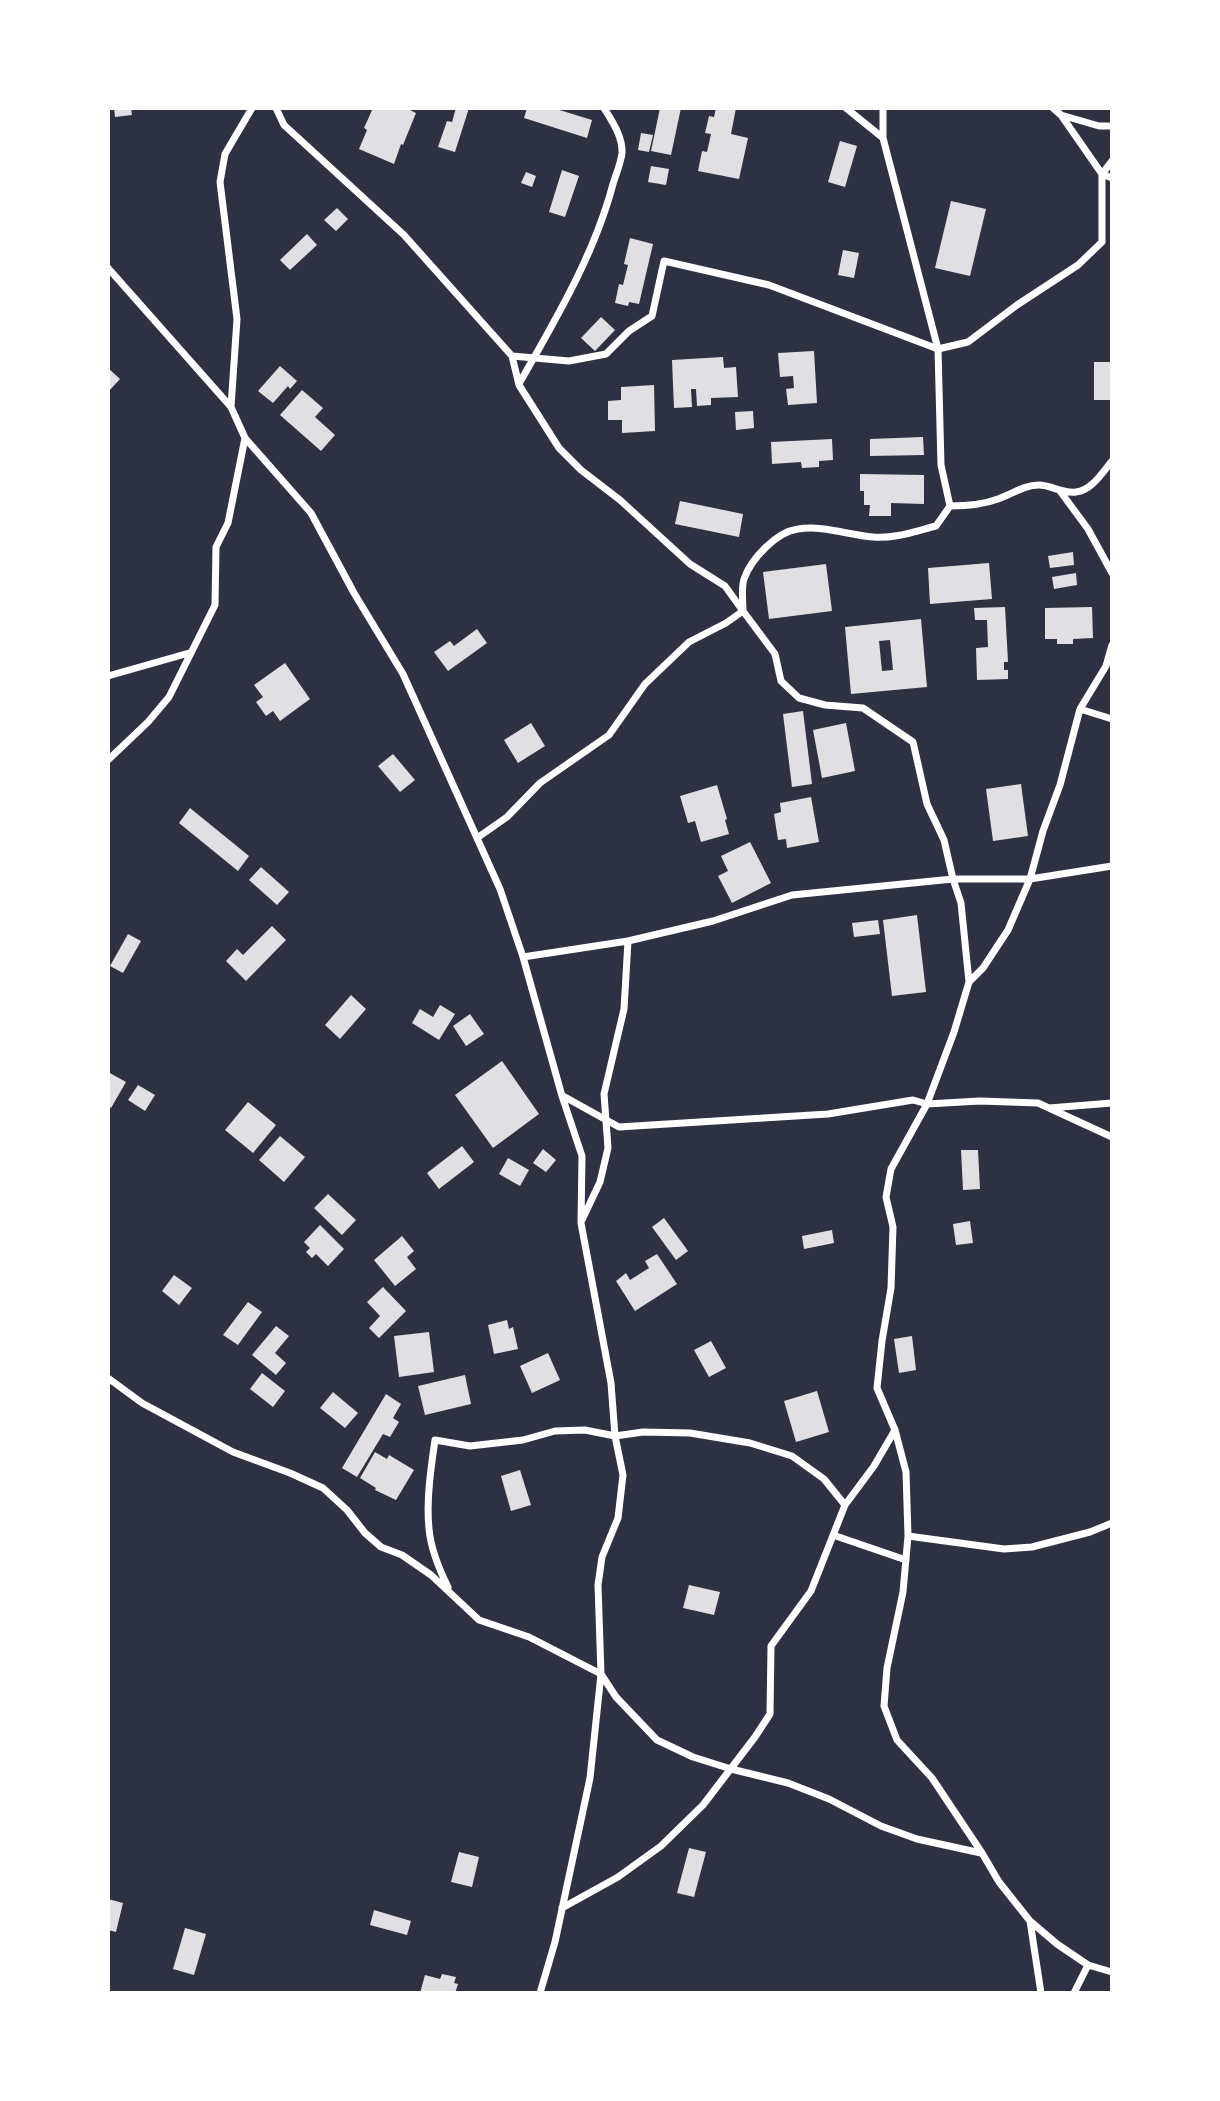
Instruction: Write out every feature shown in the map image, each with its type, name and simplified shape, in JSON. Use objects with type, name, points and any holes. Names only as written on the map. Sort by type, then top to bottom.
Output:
[{"type":"street","points":[[231,407],[237,319],[219,182],[225,154],[252,108]]},
{"type":"street","points":[[276,108],[284,125],[404,236],[512,356],[519,385],[559,448],[581,470],[620,499],[690,564],[725,586],[775,654],[781,681],[799,698],[825,705],[863,708],[913,742],[927,804],[944,840],[961,903],[969,982],[927,1104],[891,1170],[886,1196],[893,1227],[891,1288],[877,1388],[895,1430],[905,1472],[908,1536],[902,1592],[887,1668],[884,1706],[897,1740],[932,1778],[999,1882],[1030,1921],[1088,1965],[1111,1972]]},
{"type":"street","points":[[519,385],[565,302],[594,242],[610,198],[622,151],[617,129],[604,108]]},
{"type":"street","points":[[846,108],[883,138]]},
{"type":"street","points":[[743,611],[744,580],[758,554],[778,538],[796,529],[842,531],[873,537],[902,535],[936,526],[950,506],[941,466],[938,349],[883,138],[883,108]]},
{"type":"street","points":[[1053,108],[1061,115],[1102,174],[1111,178]]},
{"type":"street","points":[[1061,115],[1099,126],[1111,126]]},
{"type":"street","points":[[512,356],[569,361],[606,354],[629,331],[652,316],[664,261],[769,285],[938,349],[968,342],[1017,305],[1078,265],[1102,242],[1102,174],[1111,161]]},
{"type":"street","points":[[108,268],[231,407],[245,438],[311,513],[402,674],[500,888],[582,1156],[581,1223],[611,1382],[615,1436],[623,1475],[618,1518],[603,1557],[598,1585],[601,1674],[590,1778],[555,1941],[540,1993]]},
{"type":"street","points":[[108,760],[148,722],[169,697],[215,605],[216,547],[228,523],[245,438]]},
{"type":"street","points":[[950,506],[975,505],[1023,488],[1041,485],[1060,491],[1076,492],[1091,486],[1111,461]]},
{"type":"street","points":[[1060,491],[1088,529],[1111,573]]},
{"type":"street","points":[[477,838],[507,817],[540,783],[609,735],[645,684],[690,642],[743,611]]},
{"type":"street","points":[[969,982],[984,968],[1008,930],[1030,879],[1060,785],[1080,709],[1106,666],[1111,645]]},
{"type":"street","points":[[108,676],[189,653]]},
{"type":"street","points":[[1080,709],[1111,719]]},
{"type":"street","points":[[523,957],[628,941],[713,921],[792,895],[953,879],[1030,879],[1111,866]]},
{"type":"street","points":[[581,1223],[600,1182],[608,1148],[604,1094],[624,1009],[628,941]]},
{"type":"street","points":[[562,1096],[620,1127],[828,1114],[913,1100],[927,1104],[980,1101],[1038,1103],[1111,1137]]},
{"type":"street","points":[[1048,1108],[1111,1103]]},
{"type":"street","points":[[108,1378],[142,1403],[233,1452],[290,1473],[323,1489],[347,1510],[365,1533],[381,1547],[402,1555],[432,1574],[479,1620],[528,1637],[601,1674],[616,1697],[657,1740],[731,1769],[788,1783],[829,1799],[881,1826],[917,1839],[982,1853]]},
{"type":"street","points":[[449,1589],[436,1561],[429,1529],[435,1440],[470,1446],[523,1440],[555,1431],[585,1430],[615,1436],[643,1432],[690,1433],[750,1443],[792,1456],[824,1479],[845,1505]]},
{"type":"street","points":[[562,1908],[618,1877],[661,1846],[703,1805],[770,1714],[771,1646],[811,1591],[845,1505],[874,1466],[895,1430]]},
{"type":"street","points":[[908,1536],[1004,1549],[1032,1547],[1090,1532],[1111,1523]]},
{"type":"street","points":[[833,1535],[906,1560]]},
{"type":"street","points":[[1030,1921],[1041,1993]]},
{"type":"street","points":[[1074,1993],[1088,1965]]},
{"type":"building","points":[[114,108],[131,108],[132,115],[115,117]]},
{"type":"building","points":[[373,108],[406,108],[416,113],[394,164],[359,149]]},
{"type":"building","points":[[456,108],[469,108],[455,152],[438,147],[447,121],[452,122]]},
{"type":"building","points":[[527,108],[553,108],[592,120],[587,138],[524,118]]},
{"type":"building","points":[[660,108],[681,108],[671,155],[651,151]]},
{"type":"building","points":[[716,108],[736,108],[731,134],[748,138],[739,179],[698,171],[702,151],[707,152],[711,134],[705,133],[709,116],[714,117]]},
{"type":"building","points":[[641,133],[653,135],[649,152],[638,150]]},
{"type":"building","points":[[840,141],[857,146],[845,187],[828,182]]},
{"type":"building","points":[[651,166],[669,169],[666,185],[648,182]]},
{"type":"building","points":[[562,170],[579,176],[565,217],[549,212]]},
{"type":"building","points":[[526,172],[536,176],[532,187],[521,183]]},
{"type":"building","points":[[951,201],[986,209],[970,276],[935,268]]},
{"type":"building","points":[[337,208],[348,219],[336,231],[324,220]]},
{"type":"building","points":[[307,234],[317,245],[290,270],[280,260]]},
{"type":"building","points":[[630,238],[653,244],[639,304],[629,302],[628,306],[615,303],[619,284],[623,285],[628,265],[624,264]]},
{"type":"building","points":[[843,250],[859,253],[854,278],[838,275]]},
{"type":"building","points":[[601,317],[615,330],[595,351],[581,338]]},
{"type":"building","points":[[814,351],[817,403],[788,405],[786,389],[794,388],[793,376],[780,377],[778,353]]},
{"type":"building","points":[[723,357],[724,368],[736,367],[738,397],[711,398],[711,405],[697,406],[696,389],[691,389],[692,407],[674,408],[672,360]]},
{"type":"building","points":[[1094,362],[1112,362],[1112,400],[1094,400]]},
{"type":"building","points":[[280,366],[297,381],[290,389],[288,386],[273,403],[258,391]]},
{"type":"building","points":[[108,368],[120,379],[108,392]]},
{"type":"building","points":[[654,385],[655,431],[622,433],[622,420],[608,420],[608,401],[621,400],[621,387]]},
{"type":"building","points":[[302,390],[323,408],[315,417],[335,435],[321,451],[280,415]]},
{"type":"building","points":[[753,411],[754,428],[736,430],[735,412]]},
{"type":"building","points":[[923,437],[924,455],[870,456],[870,439]]},
{"type":"building","points":[[832,439],[833,460],[819,461],[819,467],[802,468],[801,462],[772,464],[771,442]]},
{"type":"building","points":[[860,474],[924,475],[924,504],[891,503],[891,516],[869,516],[870,505],[864,505],[864,491],[860,491]]},
{"type":"building","points":[[680,501],[743,514],[739,537],[675,524]]},
{"type":"building","points":[[1073,552],[1074,565],[1050,568],[1048,556]]},
{"type":"building","points":[[989,563],[992,599],[930,604],[928,568]]},
{"type":"building","points":[[826,564],[832,611],[769,619],[763,572]]},
{"type":"building","points":[[1076,573],[1077,585],[1054,589],[1052,577]]},
{"type":"building","points":[[1005,607],[1008,662],[1004,662],[1004,670],[1008,670],[1008,679],[977,680],[976,648],[988,647],[987,620],[975,620],[974,608]]},
{"type":"building","points":[[1092,607],[1093,638],[1073,639],[1073,644],[1057,644],[1057,639],[1045,639],[1045,608]]},
{"type":"building","points":[[921,619],[927,687],[851,694],[845,627]],"holes":[[[890,640],[893,670],[882,671],[879,641]]]},
{"type":"building","points":[[477,629],[487,643],[448,671],[434,652],[450,641],[454,646]]},
{"type":"building","points":[[285,663],[310,699],[280,721],[273,711],[266,716],[256,702],[263,697],[254,685]]},
{"type":"building","points":[[803,711],[812,784],[792,787],[783,714]]},
{"type":"building","points":[[531,723],[545,746],[518,763],[504,740]]},
{"type":"building","points":[[846,723],[855,771],[822,778],[813,730]]},
{"type":"building","points":[[393,754],[415,780],[400,792],[378,766]]},
{"type":"building","points":[[1021,784],[1028,836],[993,841],[986,789]]},
{"type":"building","points":[[717,785],[729,834],[701,842],[695,821],[688,823],[680,796]]},
{"type":"building","points":[[811,797],[819,842],[787,848],[786,839],[778,840],[774,814],[781,812],[780,803]]},
{"type":"building","points":[[190,808],[249,856],[238,871],[179,823]]},
{"type":"building","points":[[750,842],[771,883],[732,903],[718,876],[728,871],[721,856]]},
{"type":"building","points":[[261,867],[289,892],[277,905],[249,880]]},
{"type":"building","points":[[917,915],[926,992],[892,996],[883,920]]},
{"type":"building","points":[[878,920],[880,934],[854,937],[852,923]]},
{"type":"building","points":[[272,926],[286,940],[246,981],[226,961],[237,949],[243,955]]},
{"type":"building","points":[[128,934],[141,941],[123,973],[110,966]]},
{"type":"building","points":[[351,995],[366,1009],[340,1039],[325,1025]]},
{"type":"building","points":[[440,1005],[455,1014],[439,1040],[412,1023],[420,1009],[433,1017]]},
{"type":"building","points":[[470,1014],[484,1034],[466,1046],[453,1026]]},
{"type":"building","points":[[502,1061],[539,1114],[493,1148],[455,1095]]},
{"type":"building","points":[[108,1072],[126,1082],[111,1108],[108,1106]]},
{"type":"building","points":[[138,1085],[155,1095],[145,1111],[128,1100]]},
{"type":"building","points":[[248,1102],[276,1125],[253,1153],[225,1130]]},
{"type":"building","points":[[280,1136],[305,1157],[284,1182],[259,1160]]},
{"type":"building","points":[[462,1146],[474,1162],[439,1189],[427,1173]]},
{"type":"building","points":[[543,1149],[556,1160],[546,1172],[533,1163]]},
{"type":"building","points":[[961,1150],[978,1150],[980,1189],[963,1190]]},
{"type":"building","points":[[508,1158],[529,1170],[520,1186],[499,1174]]},
{"type":"building","points":[[328,1194],[356,1220],[342,1235],[314,1208]]},
{"type":"building","points":[[664,1218],[688,1251],[676,1260],[652,1227]]},
{"type":"building","points":[[970,1221],[973,1243],[956,1245],[953,1224]]},
{"type":"building","points":[[320,1225],[344,1249],[328,1266],[316,1254],[312,1258],[306,1252],[310,1248],[304,1242]]},
{"type":"building","points":[[832,1230],[834,1243],[804,1249],[802,1236]]},
{"type":"building","points":[[402,1236],[414,1251],[407,1257],[416,1269],[395,1286],[374,1260]]},
{"type":"building","points":[[657,1254],[677,1284],[635,1311],[616,1281],[626,1273],[630,1280],[649,1268],[645,1261]]},
{"type":"building","points":[[174,1275],[192,1288],[179,1305],[162,1291]]},
{"type":"building","points":[[383,1287],[406,1311],[379,1338],[369,1328],[380,1316],[367,1302]]},
{"type":"building","points":[[248,1302],[262,1312],[238,1345],[223,1335]]},
{"type":"building","points":[[507,1320],[509,1329],[513,1327],[518,1349],[494,1354],[488,1325]]},
{"type":"building","points":[[276,1326],[289,1336],[275,1353],[286,1363],[276,1375],[252,1355]]},
{"type":"building","points":[[429,1332],[434,1372],[399,1377],[394,1336]]},
{"type":"building","points":[[912,1336],[916,1370],[899,1373],[894,1339]]},
{"type":"building","points":[[711,1341],[726,1368],[709,1377],[694,1350]]},
{"type":"building","points":[[548,1353],[560,1380],[532,1393],[520,1366]]},
{"type":"building","points":[[262,1373],[285,1391],[273,1407],[250,1389]]},
{"type":"building","points":[[465,1375],[471,1404],[425,1415],[418,1386]]},
{"type":"building","points":[[817,1391],[829,1432],[796,1442],[784,1401]]},
{"type":"building","points":[[333,1392],[358,1413],[345,1428],[320,1408]]},
{"type":"building","points":[[386,1394],[401,1404],[393,1418],[399,1422],[390,1437],[383,1434],[357,1477],[342,1468]]},
{"type":"building","points":[[375,1452],[387,1459],[389,1455],[414,1470],[396,1500],[375,1490],[376,1488],[360,1478]]},
{"type":"building","points":[[520,1470],[531,1505],[511,1511],[501,1476]]},
{"type":"building","points":[[689,1585],[720,1592],[714,1615],[683,1608]]},
{"type":"building","points":[[689,1848],[706,1852],[694,1897],[677,1893]]},
{"type":"building","points":[[459,1852],[479,1857],[472,1887],[451,1882]]},
{"type":"building","points":[[108,1899],[123,1903],[116,1932],[108,1930]]},
{"type":"building","points":[[374,1910],[411,1921],[407,1935],[370,1925]]},
{"type":"building","points":[[185,1928],[206,1934],[194,1975],[173,1969]]},
{"type":"building","points":[[442,1974],[456,1977],[454,1983],[458,1984],[455,1993],[420,1993],[425,1975],[440,1979]]}]
